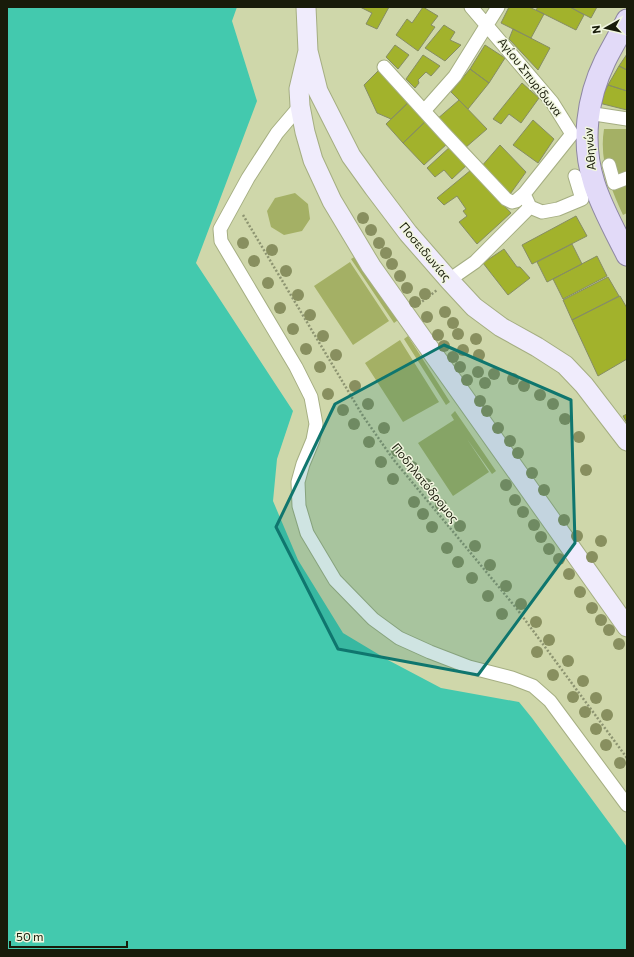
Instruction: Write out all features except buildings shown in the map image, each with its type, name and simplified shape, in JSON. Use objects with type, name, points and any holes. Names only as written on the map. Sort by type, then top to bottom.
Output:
[{"type":"main road","name":"Αθηνών","points":[[624,241],[593,182],[582,127],[605,61],[627,20]]},
{"type":"street","name":"Ποσειδωνίας","points":[[306,7],[308,51],[318,91],[351,156],[408,233],[474,307],[501,326],[538,346],[565,365],[584,385],[627,441]]},
{"type":"street","name":"Αγίου Σπυρίδωνα","points":[[471,7],[552,102],[582,127]]},
{"type":"street","points":[[488,26],[490,7]]},
{"type":"street","points":[[424,111],[455,76],[488,26],[498,7]]},
{"type":"street","points":[[308,51],[299,89],[300,106],[305,132],[313,160],[332,202],[371,266],[627,626]]},
{"type":"street","points":[[384,67],[506,199],[512,202],[516,201],[524,194],[582,127],[627,119]]},
{"type":"street","points":[[300,106],[277,132],[248,178],[220,229],[221,241],[296,367],[311,397],[316,424],[313,440],[303,464],[298,482],[299,506],[307,533],[335,580],[373,619],[399,638],[469,668],[512,678],[533,686],[550,701],[627,805]]},
{"type":"street","points":[[609,165],[614,184],[627,179]]},
{"type":"street","points":[[524,194],[530,207],[542,212],[558,209],[582,199],[575,176]]},
{"type":"street","points":[[598,194],[626,181],[627,179]]},
{"type":"street","points":[[449,280],[475,262],[530,207]]},
{"type":"path","name":"Ποδηλατόδρομος","points":[[235,202],[363,416],[393,459],[517,609],[627,758]]},
{"type":"path","points":[[406,314],[449,280]]},
{"type":"highlighted area","points":[[444,345],[571,400],[575,543],[478,675],[338,649],[276,527],[335,404]]},
{"type":"green space","points":[[604,129],[627,129],[627,213],[623,215],[610,184],[604,162]]},
{"type":"green space","points":[[295,193],[308,204],[310,219],[302,231],[284,235],[271,227],[267,211],[275,198]]},
{"type":"green space","points":[[356,256],[398,320],[394,323],[351,259]]},
{"type":"green space","points":[[350,262],[389,321],[353,345],[314,286]]},
{"type":"green space","points":[[408,336],[450,402],[446,405],[404,339]]},
{"type":"green space","points":[[400,340],[439,402],[403,422],[365,363]]},
{"type":"green space","points":[[455,411],[496,471],[492,474],[467,439],[489,472],[453,496],[418,443],[454,420],[451,415]]},
{"type":"water","points":[[7,7],[237,7],[232,21],[257,101],[196,263],[293,411],[277,459],[273,501],[298,560],[343,633],[388,660],[441,688],[519,702],[532,718],[627,847],[627,950],[7,950]]}]
